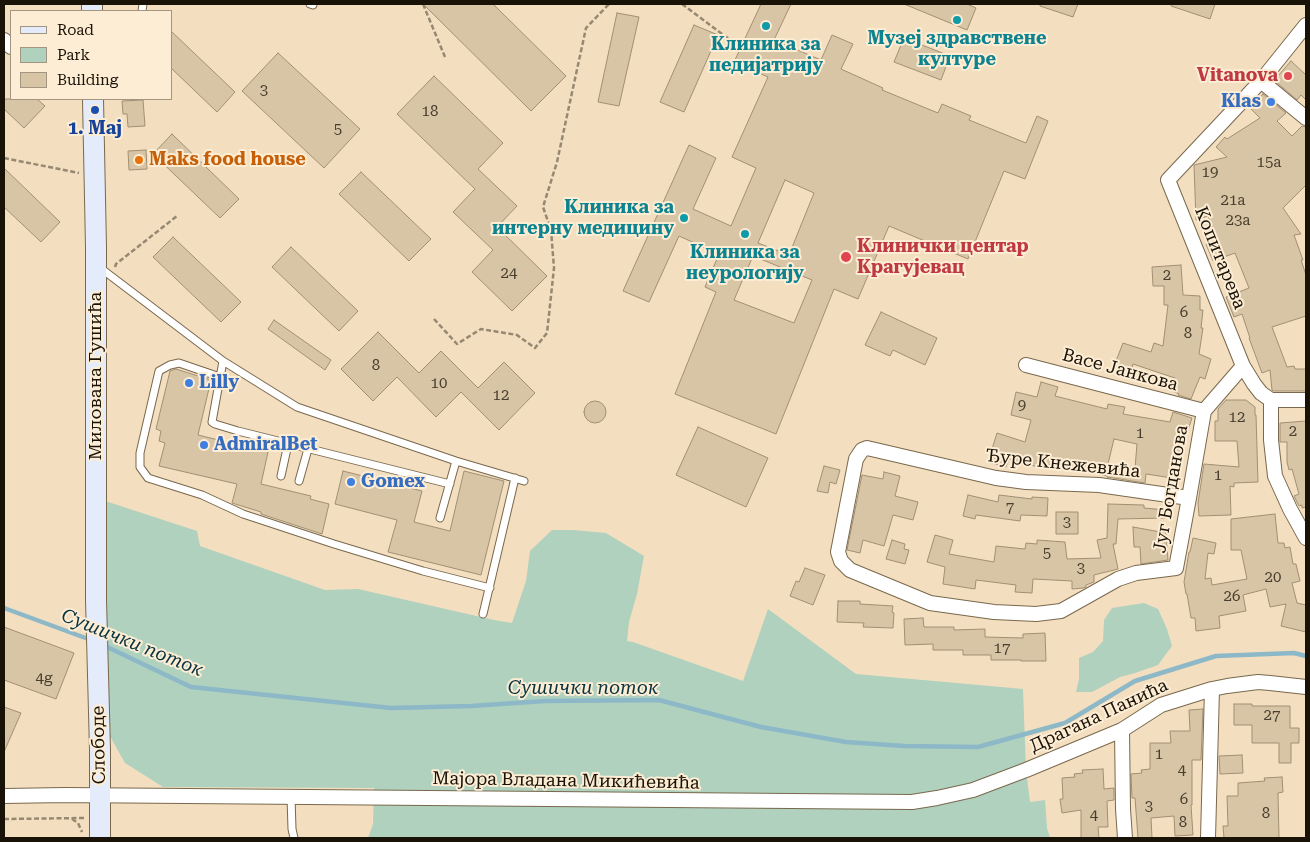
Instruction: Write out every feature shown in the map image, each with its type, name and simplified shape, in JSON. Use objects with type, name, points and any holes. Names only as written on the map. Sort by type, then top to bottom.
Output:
[{"type":"street","name":"Копитарева","points":[[1271,400],[1261,393],[1243,366],[1168,180],[1261,80],[1306,25]]},
{"type":"street","points":[[1261,80],[1306,118]]},
{"type":"street","name":"Милована Гушића","points":[[93,100],[96,265],[97,652]]},
{"type":"street","name":"Васе Јанкова","points":[[1026,365],[1204,411]]},
{"type":"street","name":"Југ Богданова","points":[[838,552],[841,561],[850,570],[930,604],[994,612],[1036,614],[1061,611],[1118,579],[1136,573],[1176,568],[1204,411],[1243,366]]},
{"type":"street","points":[[1306,400],[1271,400],[1275,476],[1306,538]]},
{"type":"street","name":"Ђуре Кнежевића","points":[[838,552],[856,460],[862,450],[867,448],[996,478],[1026,482],[1099,485],[1189,498]]},
{"type":"street","name":"Слободе","points":[[92,837],[100,818],[97,652]]},
{"type":"street","name":"Драгана Панића","points":[[1026,770],[1122,730],[1160,706],[1212,690],[1258,682],[1306,688]]},
{"type":"street","points":[[1208,838],[1212,690]]},
{"type":"street","points":[[1122,730],[1125,838]]},
{"type":"street","name":"Мајора Владана Микићевића","points":[[4,796],[100,795],[912,802],[973,790],[1026,770]]},
{"type":"lane","points":[[96,265],[224,361],[297,408],[524,482]]},
{"type":"lane","points":[[224,361],[212,422],[214,424],[238,432],[450,484]]},
{"type":"lane","points":[[220,377],[179,363],[159,371],[140,452],[140,467],[148,478],[202,495],[243,514],[334,544],[423,571],[490,588]]},
{"type":"lane","points":[[280,476],[288,444]]},
{"type":"lane","points":[[299,481],[308,449]]},
{"type":"lane","points":[[440,518],[456,460]]},
{"type":"lane","points":[[483,614],[515,478]]},
{"type":"lane","points":[[291,797],[294,838]]},
{"type":"path","points":[[423,4],[445,56]]},
{"type":"path","points":[[434,319],[457,344],[481,329],[517,335],[535,348],[547,333],[554,268],[551,230],[543,207],[557,162],[586,28],[609,4]]},
{"type":"path","points":[[682,4],[741,48]]},
{"type":"path","points":[[4,158],[95,176]]},
{"type":"path","points":[[113,278],[116,264],[177,216]]},
{"type":"path","points":[[71,818],[78,823],[82,830],[92,837]]},
{"type":"path","points":[[4,819],[100,818]]},
{"type":"green space","points":[[96,498],[197,531],[200,546],[325,590],[358,589],[512,623],[526,581],[530,551],[552,530],[606,533],[644,556],[637,594],[629,622],[627,641],[743,681],[768,609],[856,674],[1023,689],[1026,770],[1030,802],[1045,800],[1047,828],[1050,838],[368,838],[373,824],[374,788],[163,787],[125,763],[107,731]]},
{"type":"green space","points":[[1144,603],[1158,609],[1172,646],[1158,665],[1120,677],[1092,692],[1076,692],[1079,679],[1079,658],[1093,652],[1103,641],[1104,620],[1112,608]]},
{"type":"building","points":[[423,4],[493,4],[566,76],[531,111]]},
{"type":"building","points":[[761,4],[791,4],[774,40],[821,60],[832,35],[853,44],[841,69],[883,88],[882,90],[938,113],[942,104],[971,116],[969,120],[1026,143],[1037,116],[1048,121],[1025,179],[1004,171],[968,259],[889,226],[858,299],[834,289],[776,434],[675,394],[716,292],[705,287],[719,254],[679,236],[649,302],[623,291],[689,145],[716,158],[693,209],[731,226],[756,168],[732,157],[768,77],[734,62]],"holes":[[[785,180],[814,193],[789,255],[758,243]],[[753,256],[812,280],[794,323],[734,300]]]},
{"type":"building","name":"Музеј здравствене културе","points":[[904,4],[967,4],[976,8],[967,30]]},
{"type":"building","points":[[1040,4],[1078,4],[1073,17],[1040,6]]},
{"type":"building","points":[[1172,4],[1215,4],[1210,19],[1171,6]]},
{"type":"building","points":[[617,13],[639,17],[619,106],[598,102]]},
{"type":"building","points":[[694,25],[718,35],[684,112],[660,102]]},
{"type":"building","points":[[172,32],[235,92],[217,112],[172,69]]},
{"type":"building","points":[[904,38],[950,56],[941,80],[894,62]]},
{"type":"building","points":[[278,53],[360,129],[324,168],[242,91]]},
{"type":"building","points":[[1291,61],[1306,75],[1306,100],[1301,95],[1297,100],[1275,81]]},
{"type":"building","points":[[434,76],[503,143],[478,169],[517,206],[497,227],[547,276],[512,311],[472,272],[493,250],[453,212],[475,189],[397,114]]},
{"type":"building","points":[[1263,94],[1286,113],[1277,121],[1292,136],[1302,126],[1306,127],[1306,185],[1283,208],[1301,234],[1294,235],[1306,275],[1306,316],[1272,327],[1287,367],[1294,366],[1295,369],[1306,369],[1306,391],[1272,390],[1270,370],[1262,373],[1242,314],[1234,317],[1226,297],[1249,288],[1235,253],[1213,261],[1206,244],[1217,239],[1208,216],[1196,220],[1194,165],[1227,157],[1216,147],[1225,137],[1227,139],[1260,118],[1250,108]]},
{"type":"building","points":[[4,99],[38,100],[45,106],[24,128],[4,109]]},
{"type":"building","points":[[143,100],[145,126],[128,127],[127,114],[123,114],[122,101]]},
{"type":"building","points":[[172,134],[239,199],[220,218],[153,154]]},
{"type":"building","name":"Maks food house","points":[[146,150],[147,169],[129,170],[128,151]]},
{"type":"building","points":[[4,168],[60,222],[41,242],[4,207]]},
{"type":"building","points":[[361,172],[431,239],[409,261],[339,194]]},
{"type":"building","points":[[173,237],[241,302],[221,322],[153,257]]},
{"type":"building","points":[[291,247],[358,311],[339,331],[272,267]]},
{"type":"building","points":[[1181,265],[1183,295],[1200,296],[1200,310],[1203,310],[1201,328],[1203,328],[1199,354],[1211,359],[1205,379],[1200,377],[1191,399],[1170,390],[1175,378],[1133,364],[1131,372],[1114,366],[1123,343],[1151,352],[1154,343],[1163,346],[1168,305],[1164,305],[1164,286],[1153,286],[1152,267]]},
{"type":"building","points":[[881,312],[937,338],[925,365],[893,350],[890,356],[865,345]]},
{"type":"building","points":[[274,320],[331,360],[325,370],[268,329]]},
{"type":"building","points":[[378,332],[419,373],[441,351],[478,388],[504,362],[535,393],[499,430],[461,392],[436,417],[397,377],[373,401],[341,369]]},
{"type":"building","points":[[176,369],[211,380],[198,435],[268,452],[261,484],[311,496],[310,499],[329,504],[322,534],[232,503],[237,484],[159,466],[165,443],[159,441],[161,431],[156,429],[170,371]]},
{"type":"building","points":[[1041,382],[1058,387],[1055,396],[1107,409],[1108,404],[1125,407],[1123,414],[1170,422],[1173,412],[1192,418],[1187,433],[1182,434],[1182,447],[1172,478],[1146,474],[1145,483],[1107,477],[1068,465],[1067,470],[1040,462],[1038,467],[1009,459],[1006,467],[988,462],[997,433],[1025,442],[1031,420],[1011,415],[1016,392],[1037,397]],"holes":[[[1114,439],[1137,444],[1135,468],[1108,464]]]},
{"type":"building","points":[[1226,400],[1246,400],[1255,407],[1258,482],[1234,483],[1234,487],[1230,486],[1231,515],[1199,516],[1198,503],[1204,464],[1239,467],[1237,441],[1215,441],[1215,421],[1218,421],[1218,409]]},
{"type":"building","points":[[595,401],[603,404],[606,412],[603,420],[595,423],[587,420],[584,412],[587,404]]},
{"type":"building","points":[[1306,421],[1306,507],[1302,508],[1302,505],[1299,506],[1294,496],[1299,494],[1292,469],[1289,470],[1287,462],[1287,442],[1280,442],[1280,423]]},
{"type":"building","points":[[698,427],[768,458],[746,507],[676,475]]},
{"type":"building","points":[[824,466],[840,470],[836,484],[830,482],[828,493],[817,491]]},
{"type":"building","points":[[343,471],[422,491],[414,522],[450,531],[464,471],[504,481],[481,575],[388,552],[397,520],[335,504]]},
{"type":"building","points":[[884,472],[900,476],[895,496],[918,502],[913,520],[893,515],[884,546],[863,540],[860,553],[847,550],[862,475],[883,479]]},
{"type":"building","points":[[968,495],[998,502],[999,495],[1032,499],[1032,497],[1048,498],[1047,516],[1021,515],[1020,521],[976,515],[975,519],[963,516]]},
{"type":"building","points":[[1108,504],[1144,505],[1144,508],[1166,510],[1166,518],[1118,519],[1116,544],[1113,544],[1118,569],[1094,575],[1094,582],[1083,588],[1072,589],[1072,581],[1033,579],[1032,593],[1015,592],[1016,585],[976,580],[975,589],[943,584],[945,567],[927,562],[935,535],[953,540],[949,554],[994,562],[996,546],[1025,549],[1026,543],[1037,544],[1037,540],[1065,542],[1067,559],[1101,558],[1097,540],[1107,538]]},
{"type":"building","points":[[1056,512],[1078,512],[1078,534],[1056,534]]},
{"type":"building","points":[[1275,514],[1278,543],[1284,543],[1285,548],[1290,547],[1293,564],[1296,564],[1300,581],[1292,583],[1297,603],[1306,605],[1306,632],[1281,626],[1286,604],[1270,607],[1266,589],[1243,595],[1246,611],[1219,616],[1220,628],[1196,631],[1195,618],[1191,618],[1184,582],[1193,538],[1216,543],[1214,554],[1208,553],[1205,579],[1211,578],[1212,585],[1247,579],[1241,550],[1231,550],[1231,519]]},
{"type":"building","points":[[1133,527],[1166,533],[1168,560],[1141,564],[1140,547],[1134,547]]},
{"type":"building","points":[[892,540],[905,544],[904,549],[909,550],[905,564],[886,559]]},
{"type":"building","points":[[805,568],[825,575],[813,605],[790,596],[796,581],[799,582]]},
{"type":"building","points":[[838,601],[860,601],[860,604],[893,606],[893,628],[863,627],[864,623],[837,622]]},
{"type":"building","points":[[923,618],[924,627],[954,627],[954,630],[985,629],[985,637],[1023,638],[1023,634],[1045,633],[1046,661],[991,660],[991,655],[963,655],[963,650],[933,650],[933,644],[905,645],[904,619]]},
{"type":"building","points":[[4,627],[74,653],[56,699],[4,680]]},
{"type":"building","points":[[1234,704],[1290,706],[1290,728],[1299,728],[1299,743],[1291,743],[1291,763],[1279,763],[1279,743],[1252,743],[1252,725],[1234,725]]},
{"type":"building","points":[[4,707],[21,713],[4,752]]},
{"type":"building","points":[[1203,709],[1201,760],[1192,760],[1191,805],[1193,835],[1175,836],[1174,816],[1151,818],[1152,838],[1138,838],[1135,798],[1132,798],[1131,774],[1142,773],[1141,770],[1150,769],[1150,743],[1171,743],[1170,731],[1190,731],[1189,710]]},
{"type":"building","points":[[1242,755],[1243,773],[1220,774],[1219,756]]},
{"type":"building","points":[[1103,769],[1104,789],[1114,788],[1114,800],[1107,801],[1108,827],[1098,827],[1099,838],[1081,838],[1081,810],[1062,813],[1060,799],[1063,799],[1062,778],[1075,777],[1074,774],[1083,773],[1082,770]]},
{"type":"building","points":[[1282,777],[1283,792],[1278,793],[1279,838],[1224,838],[1223,826],[1228,826],[1227,796],[1238,796],[1238,783],[1265,781],[1264,778]]},
{"type":"waterway","name":"Сушички поток","points":[[4,608],[91,640]]},
{"type":"waterway","name":"Сушички поток","points":[[103,645],[191,687],[391,708],[471,706],[545,701],[659,700],[761,727],[846,742],[904,746],[978,747],[1065,723],[1135,681],[1216,656],[1294,653],[1306,656]]},
{"type":"place","name":"Музеј здравствене културе","points":[[957,20]]},
{"type":"place","name":"Клиника за педијатрију","points":[[766,26]]},
{"type":"place","name":"Vitanova","points":[[1288,76]]},
{"type":"place","name":"Klas","points":[[1271,102]]},
{"type":"place","name":"1. Мај","points":[[95,110]]},
{"type":"place","name":"Maks food house","points":[[139,160]]},
{"type":"place","name":"Клиника за интерну медицину","points":[[684,218]]},
{"type":"place","name":"Клиника за неурологију","points":[[745,234]]},
{"type":"place","name":"Клинички центар Крагујевац","points":[[846,257]]},
{"type":"place","name":"Lilly","points":[[189,383]]},
{"type":"place","name":"AdmiralBet","points":[[204,445]]},
{"type":"place","name":"Gomex","points":[[351,482]]}]
